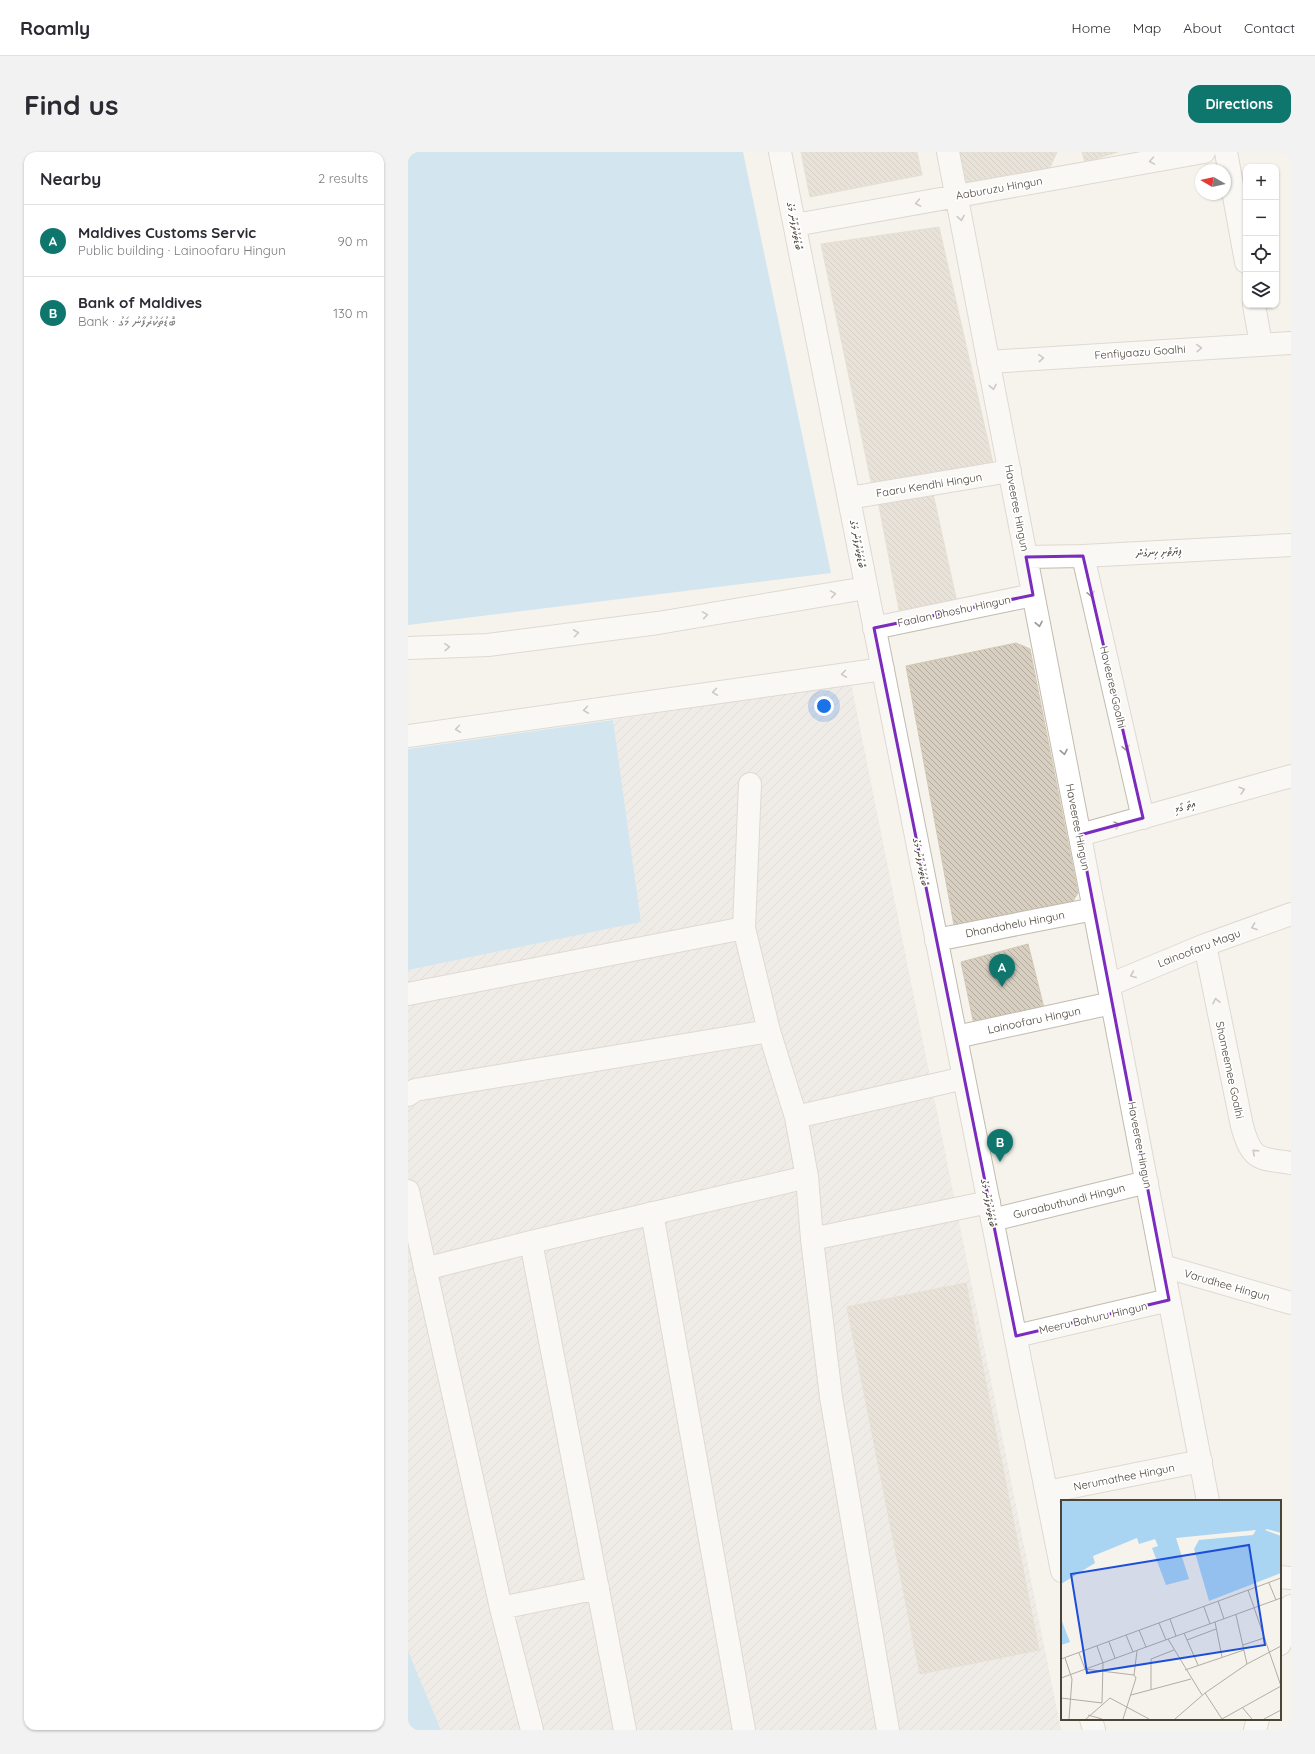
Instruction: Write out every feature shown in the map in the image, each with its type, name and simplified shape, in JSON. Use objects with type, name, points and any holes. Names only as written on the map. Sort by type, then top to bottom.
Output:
[{"type":"street","name":"ބޮޑުތަކުރުފާނު މަގު","points":[[780,152],[1061,1566]]},
{"type":"street","name":"Haveeree Hingun","points":[[948,152],[1208,1500]]},
{"type":"street","name":"Aaburuzu Hingun","points":[[794,225],[1204,152]]},
{"type":"street","points":[[1226,152],[1243,246]]},
{"type":"street","points":[[1255,308],[1261,344]]},
{"type":"street","name":"Fenfiyaazu Goalhi","points":[[988,362],[1291,343]]},
{"type":"street","name":"Faaru Kendhi Hingun","points":[[849,498],[1010,471]]},
{"type":"street","name":"ފިޔާތޮށި ހިނގުން","points":[[1026,556],[1082,556],[1291,545]]},
{"type":"street","name":"Haveeree Goalhi","points":[[1082,556],[1143,818]]},
{"type":"street","points":[[408,648],[488,645],[658,623],[866,588]]},
{"type":"street","name":"Faalan Dhoshu Hingun","points":[[874,628],[1033,595]]},
{"type":"street","points":[[408,736],[883,669]]},
{"type":"street","name":"އިތާ ގޯޅި","points":[[1080,835],[1291,776]]},
{"type":"street","points":[[750,784],[744,928],[769,1031],[796,1117],[807,1177],[812,1239],[831,1397],[888,1730]]},
{"type":"street","name":"Dhandahelu Hingun","points":[[936,940],[1094,909]]},
{"type":"street","name":"Lainoofaru Magu","points":[[1110,994],[1205,945],[1291,914]]},
{"type":"street","points":[[408,994],[744,928]]},
{"type":"street","name":"Shameemee Goalhi","points":[[1205,945],[1247,1145],[1257,1156],[1267,1160],[1291,1163]]},
{"type":"street","name":"Lainoofaru Hingun","points":[[956,1037],[1110,994]]},
{"type":"street","points":[[408,1094],[415,1090],[769,1031]]},
{"type":"street","points":[[796,1117],[964,1078]]},
{"type":"street","points":[[425,1269],[531,1242],[807,1177]]},
{"type":"street","name":"Guraabuthundi Hingun","points":[[812,1239],[990,1211],[1147,1182]]},
{"type":"street","points":[[408,1191],[501,1608],[532,1730]]},
{"type":"street","points":[[652,1213],[744,1730]]},
{"type":"street","points":[[531,1242],[625,1730]]},
{"type":"street","name":"Varudhee Hingun","points":[[1163,1266],[1291,1303]]},
{"type":"street","name":"Meeru Bahuru Hingun","points":[[1016,1336],[1169,1300]]},
{"type":"street","name":"Nerumathee Hingun","points":[[1046,1492],[1201,1461]]},
{"type":"street","points":[[1281,1577],[1291,1578]]},
{"type":"street","points":[[501,1608],[598,1588]]},
{"type":"street","points":[[1281,1641],[1291,1606]]},
{"type":"street","points":[[1091,1720],[1094,1730]]},
{"type":"street","points":[[1251,1720],[1254,1730]]},
{"type":"street","points":[[1254,1730],[1258,1720]]},
{"type":"highlighted area","points":[[1083,556],[1143,818],[1080,835],[1169,1300],[1016,1336],[874,628],[1033,595],[1026,557]]},
{"type":"shaded area","points":[[851,683],[1061,1730],[441,1730],[408,1651],[408,970],[641,922],[613,720]]},
{"type":"water","points":[[408,152],[743,152],[831,573],[408,625]]},
{"type":"water","points":[[613,720],[641,922],[408,970],[408,749]]},
{"type":"water","points":[[408,1651],[441,1730],[408,1730]]},
{"type":"building","points":[[801,152],[917,152],[922,175],[810,197]]},
{"type":"building","points":[[955,152],[1057,152],[1046,176],[973,189],[961,182]]},
{"type":"building","points":[[1082,152],[1118,152],[1085,162]]},
{"type":"building","points":[[939,227],[993,463],[872,486],[821,244]]},
{"type":"building","points":[[932,489],[958,607],[901,620],[878,501]]},
{"type":"building","points":[[1016,643],[1030,649],[1078,893],[1073,901],[954,925],[906,666]]},
{"type":"building","points":[[1028,944],[1045,1012],[974,1025],[961,962]]},
{"type":"building","points":[[966,1283],[1039,1650],[920,1674],[847,1307]]},
{"type":"place","name":"Maldives Customs Servic","points":[[1002,987]]},
{"type":"place","name":"Bank of Maldives","points":[[1000,1162]]}]
